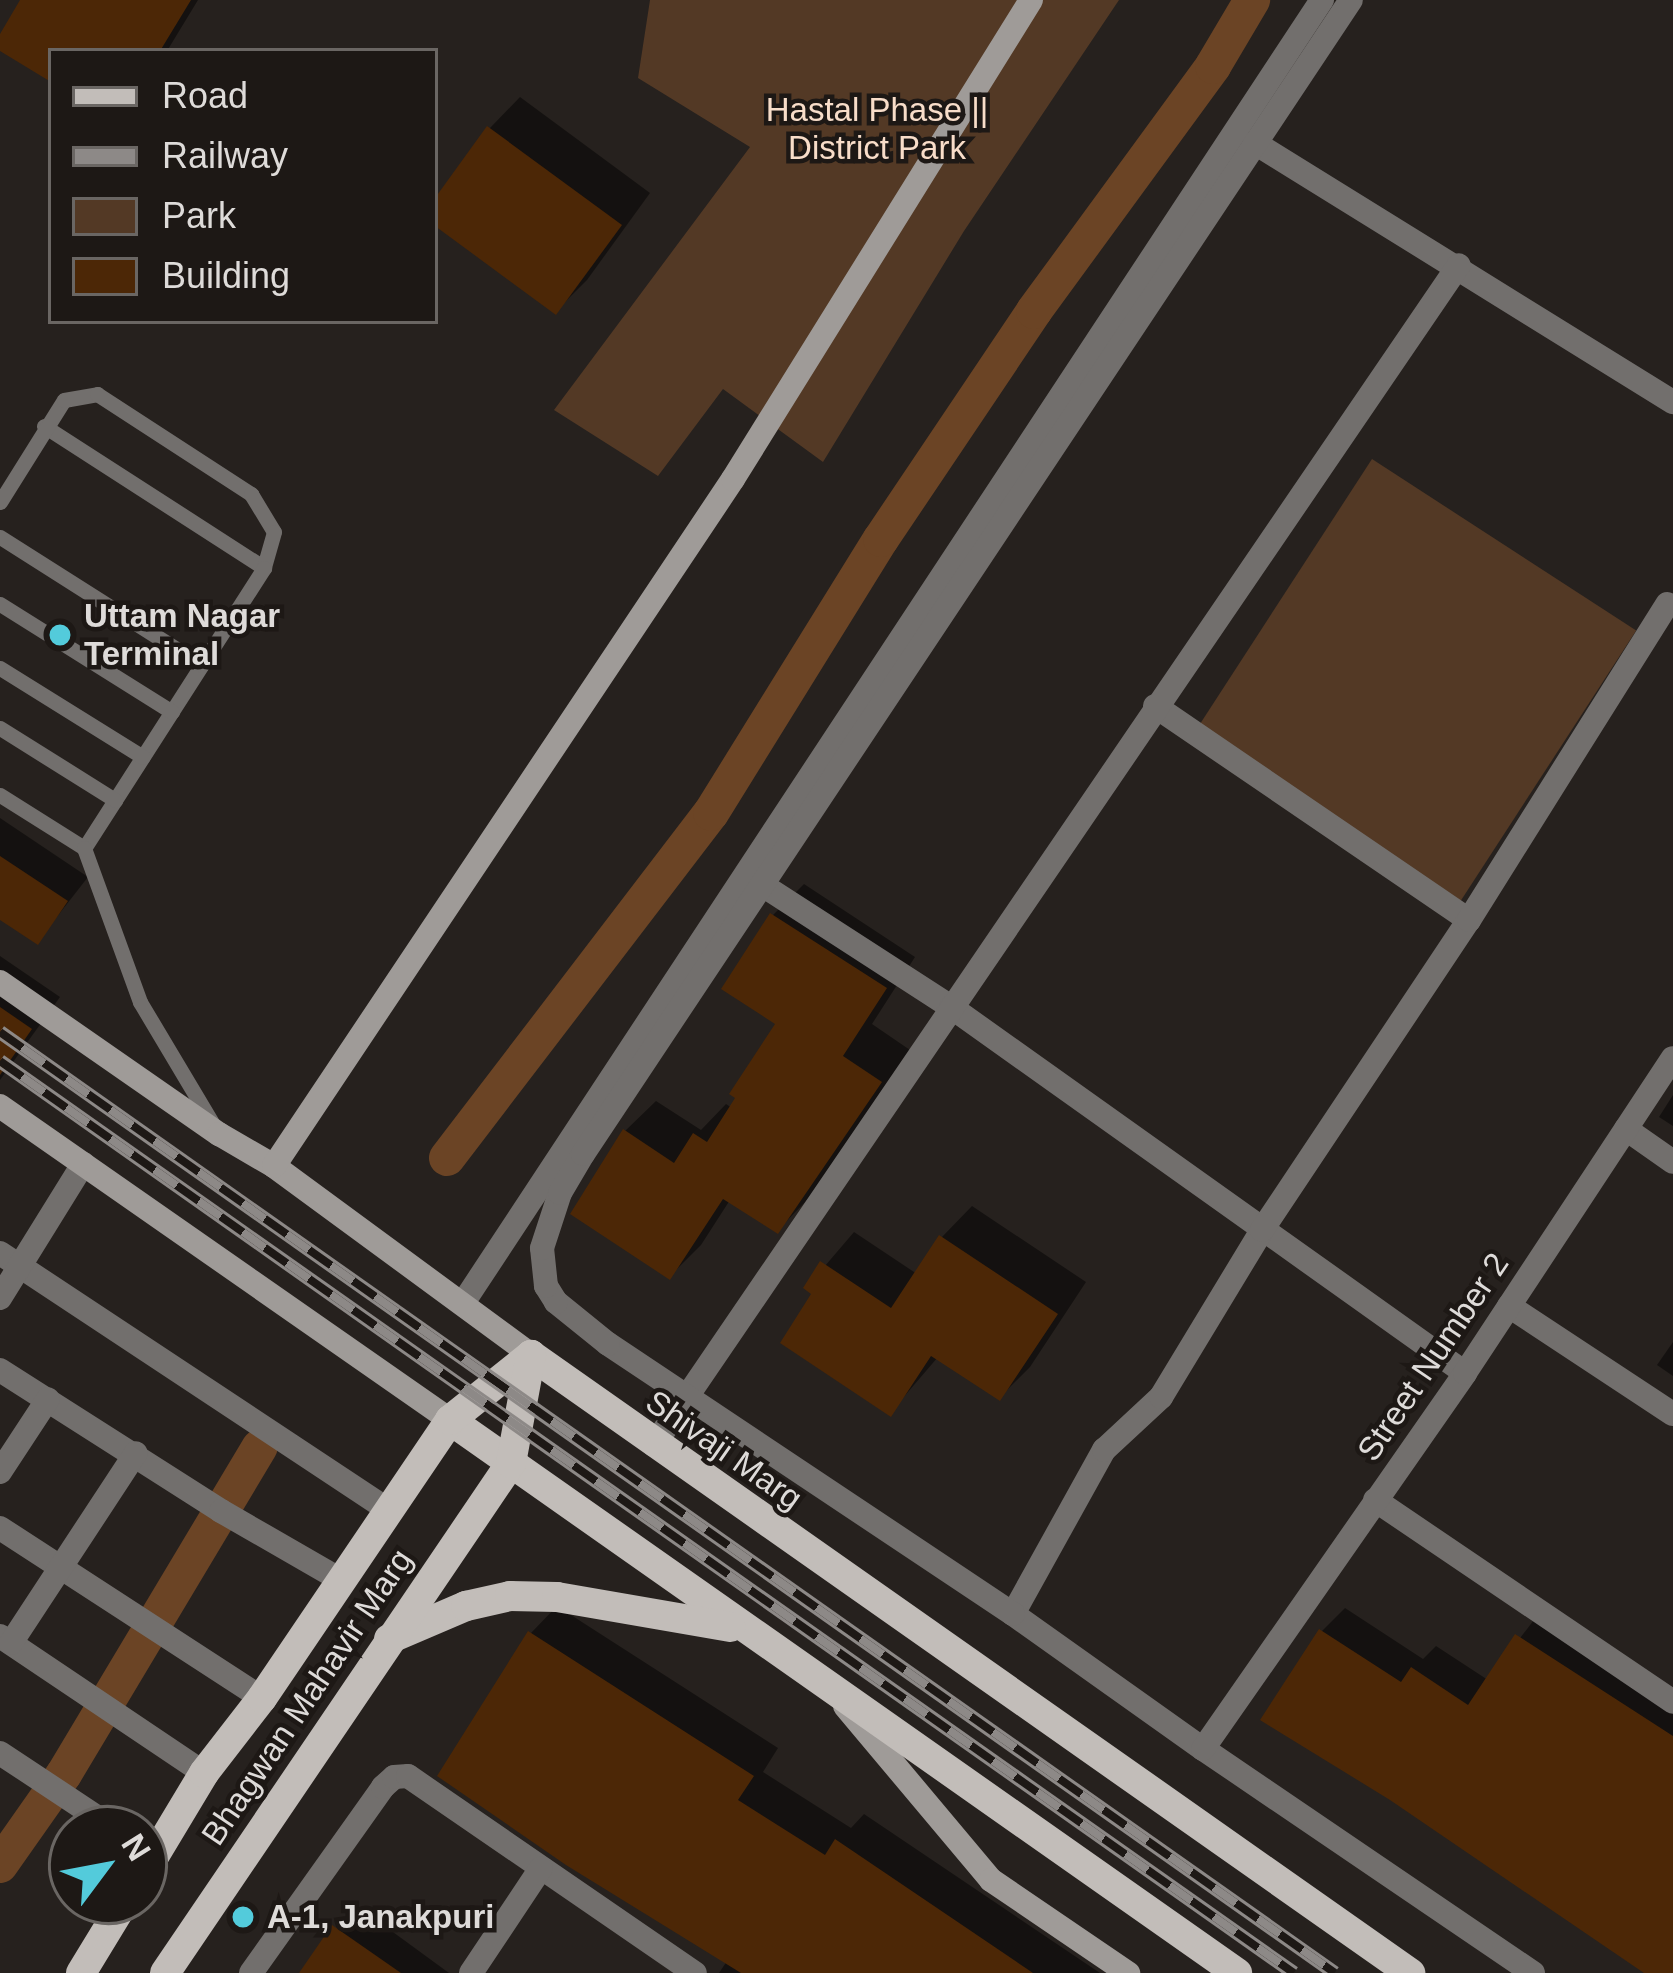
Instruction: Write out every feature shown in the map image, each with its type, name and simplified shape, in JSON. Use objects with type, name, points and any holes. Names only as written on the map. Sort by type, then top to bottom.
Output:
[{"type":"main road","name":"Bhagwan Mahavir Marg","points":[[168,1828],[450,1420],[531,1355]]},
{"type":"main road","points":[[511,1463],[531,1355]]},
{"type":"main road","name":"Shivaji Marg","points":[[531,1355],[1410,1973]]},
{"type":"main road","points":[[450,1420],[1237,1973]]},
{"type":"main road","name":"Bhagwan Mahavir Marg","points":[[165,1973],[511,1463]]},
{"type":"main road","points":[[389,1639],[466,1606],[510,1596],[557,1597],[742,1629]]},
{"type":"main road","points":[[81,1973],[110,1925]]},
{"type":"street","points":[[274,1166],[733,479],[1031,0]]},
{"type":"street","points":[[463,1303],[1322,0]]},
{"type":"street","points":[[1351,0],[560,1193],[542,1248],[546,1286],[556,1302],[608,1344],[689,1393],[1533,1973]]},
{"type":"street","points":[[1255,143],[1459,265],[1673,402]]},
{"type":"street","points":[[654,1445],[1459,265]]},
{"type":"street","points":[[1013,1614],[1104,1450],[1161,1396],[1262,1230],[1468,920],[1667,604]]},
{"type":"street","points":[[1155,706],[1468,920]]},
{"type":"street","points":[[764,886],[950,1007],[1465,1373]]},
{"type":"street","name":"Shivaji Marg","points":[[0,982],[219,1134],[274,1166],[531,1355]]},
{"type":"street","name":"Street Number 2","points":[[1203,1749],[1465,1373],[1673,1058]]},
{"type":"street","points":[[0,1106],[450,1420]]},
{"type":"street","points":[[1626,1129],[1673,1162]]},
{"type":"street","points":[[0,1298],[10,1260],[82,1164]]},
{"type":"street","points":[[10,1260],[389,1510]]},
{"type":"street","points":[[1509,1306],[1673,1414]]},
{"type":"street","points":[[0,1370],[221,1511],[341,1580]]},
{"type":"street","points":[[0,1472],[48,1399]]},
{"type":"street","points":[[136,1453],[5,1640],[204,1773]]},
{"type":"street","points":[[1375,1500],[1673,1702]]},
{"type":"street","points":[[0,1528],[262,1698]]},
{"type":"street","points":[[828,1686],[991,1880],[1129,1973]]},
{"type":"street","points":[[0,1753],[79,1805]]},
{"type":"street","points":[[251,1973],[394,1777],[408,1776],[694,1973]]},
{"type":"street","points":[[471,1973],[541,1868]]},
{"type":"lane","points":[[0,502],[64,400],[97,394],[251,494],[274,532],[264,568],[84,848]]},
{"type":"lane","points":[[44,426],[264,568]]},
{"type":"lane","points":[[0,537],[202,665]]},
{"type":"lane","points":[[0,604],[172,712]]},
{"type":"lane","points":[[0,668],[143,757]]},
{"type":"lane","points":[[0,728],[115,800]]},
{"type":"lane","points":[[0,795],[84,848],[140,1003],[219,1134]]},
{"type":"green space","name":"Hastal Phase || District Park","points":[[650,0],[1119,0],[964,231],[823,462],[723,389],[658,476],[554,410],[750,147],[638,78]]},
{"type":"green space","points":[[1372,459],[1636,631],[1460,901],[1196,730]]},
{"type":"building","points":[[20,0],[191,0],[162,48],[48,48],[48,80],[0,51],[0,34]]},
{"type":"building","points":[[487,126],[622,225],[556,315],[438,228],[438,194]]},
{"type":"building","points":[[0,856],[68,901],[38,945],[0,920]]},
{"type":"building","points":[[770,913],[887,988],[843,1056],[882,1082],[778,1234],[723,1199],[670,1280],[570,1214],[623,1129],[674,1163],[693,1133],[707,1142],[735,1098],[729,1094],[775,1024],[721,989]]},
{"type":"building","points":[[0,1007],[32,1029],[0,1075]]},
{"type":"building","points":[[939,1235],[1058,1314],[1000,1401],[931,1356],[891,1417],[780,1343],[811,1294],[803,1288],[820,1261],[891,1308]]},
{"type":"building","points":[[1319,1629],[1401,1682],[1411,1667],[1468,1705],[1515,1634],[1673,1736],[1673,1973],[1644,1973],[1390,1800],[1260,1720]]},
{"type":"building","points":[[528,1631],[754,1776],[738,1800],[825,1855],[835,1839],[1033,1973],[741,1973],[566,1865],[437,1776]]},
{"type":"building","points":[[332,1925],[401,1973],[299,1973]]},
{"type":"waterway","points":[[447,1158],[711,813],[881,539],[1034,311],[1213,66],[1252,0]]},
{"type":"waterway","points":[[0,1865],[64,1774],[260,1447]]},
{"type":"railway","points":[[0,1032],[1335,1973]]},
{"type":"railway","points":[[0,1061],[1294,1973]]},
{"type":"place","name":"Uttam Nagar Terminal","points":[[60,635]]},
{"type":"place","name":"A-1, Janakpuri","points":[[243,1917]]}]
